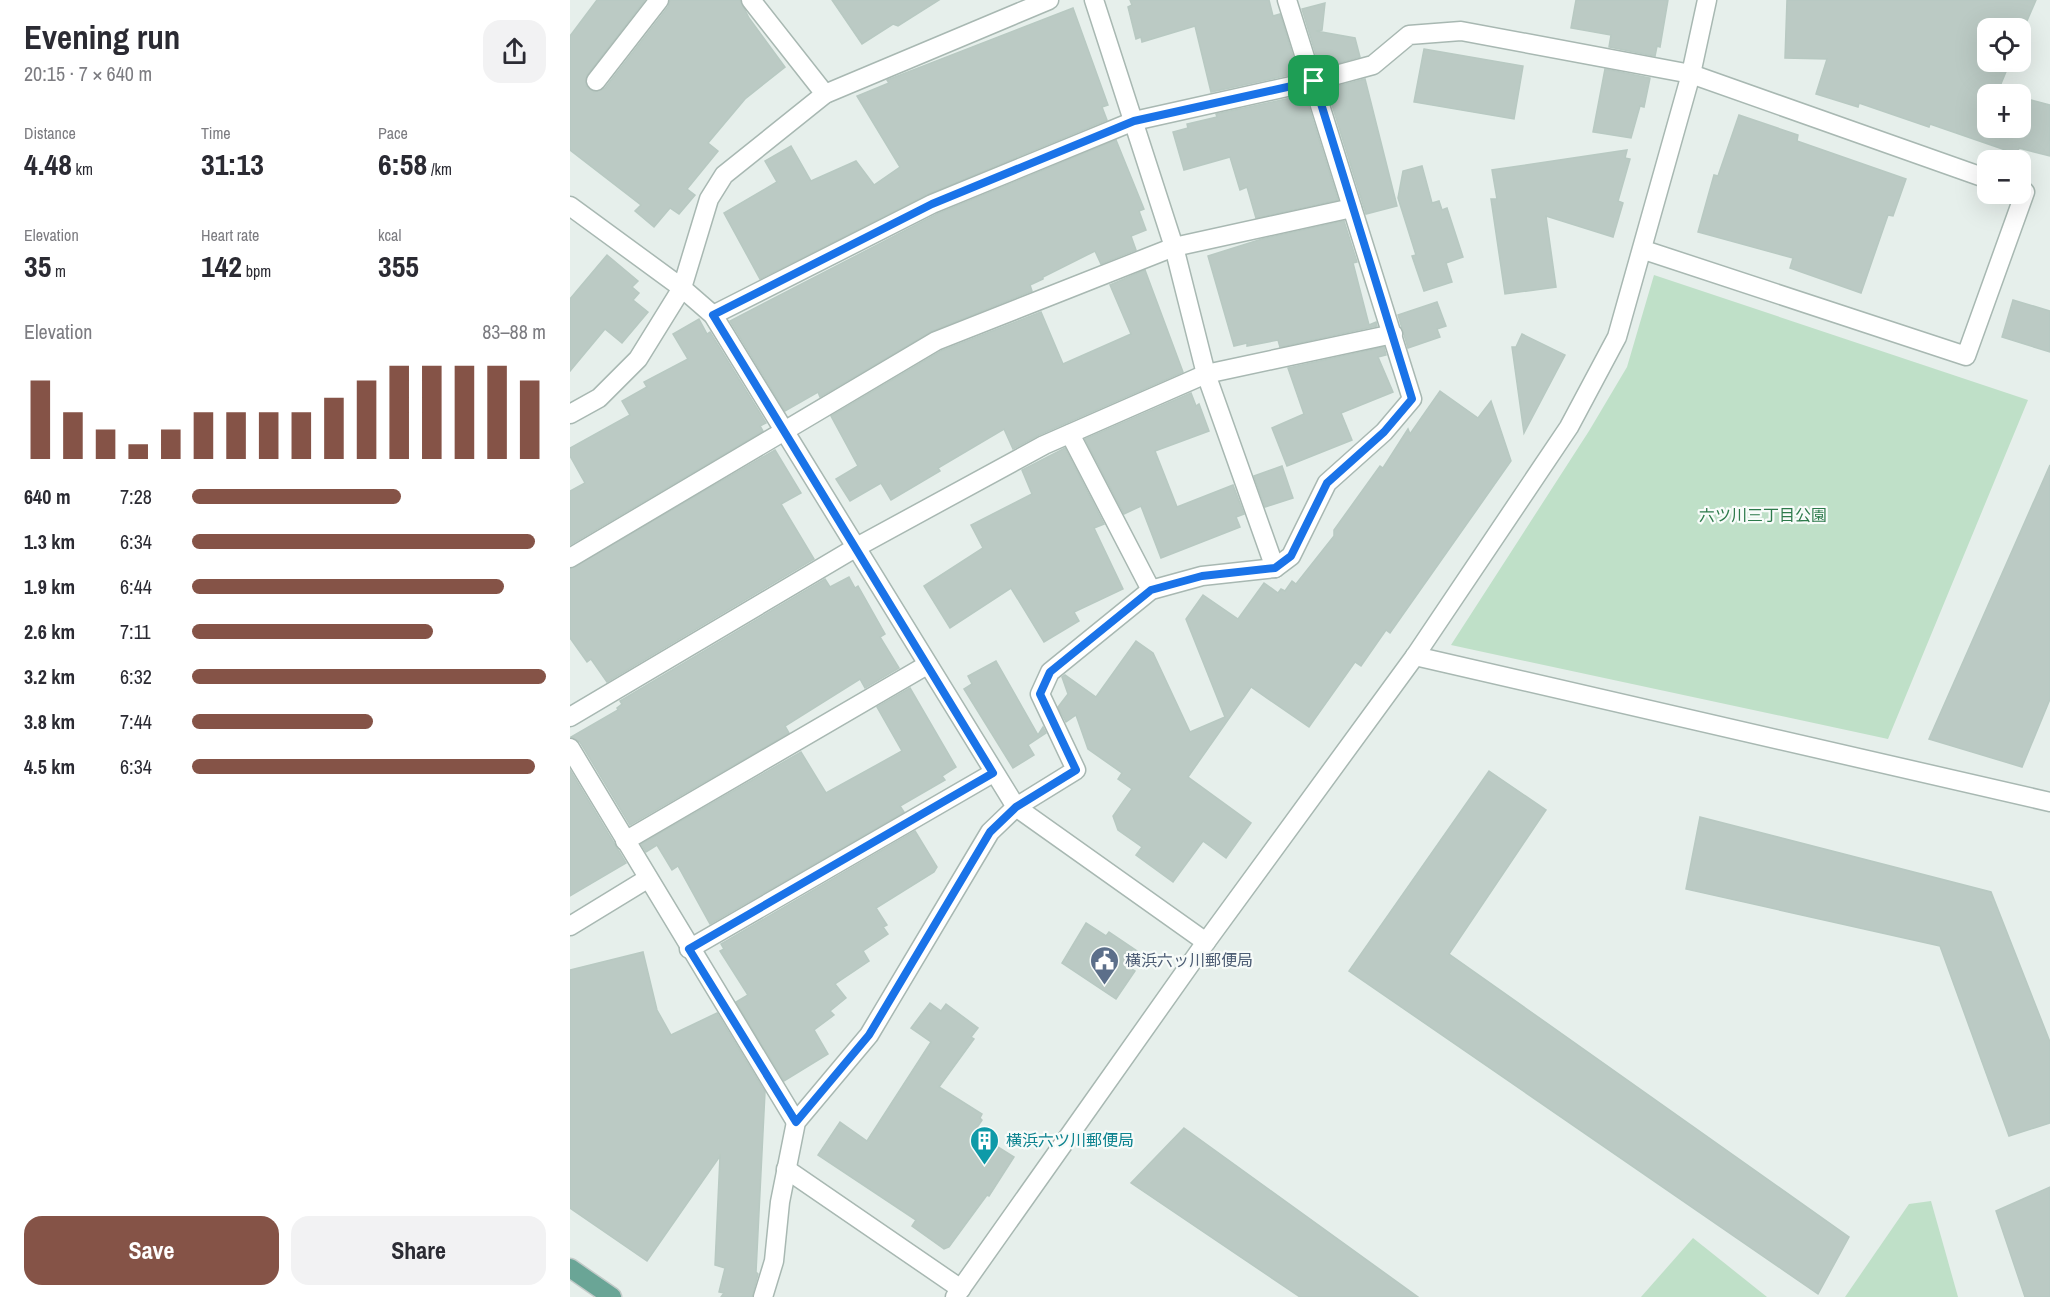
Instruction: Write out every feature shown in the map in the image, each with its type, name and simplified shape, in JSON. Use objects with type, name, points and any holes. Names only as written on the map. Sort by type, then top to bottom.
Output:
[{"type":"main road","points":[[570,1268],[612,1297]]},
{"type":"street","points":[[596,81],[659,0]]},
{"type":"street","points":[[751,0],[825,94]]},
{"type":"street","points":[[573,408],[599,398],[638,359],[682,288],[710,199],[724,175],[825,94],[1049,0]]},
{"type":"street","points":[[1095,0],[1174,248],[1206,374],[1275,568]]},
{"type":"street","points":[[763,1297],[774,1261],[780,1202],[796,1122],[869,1035],[990,832],[1016,807],[1076,770],[1040,694],[1050,672],[1151,590],[1202,576],[1275,568],[1291,556],[1327,483],[1384,432],[1412,399],[1287,0]]},
{"type":"street","points":[[786,1169],[958,1293],[1206,942],[1414,656],[1569,427],[1617,337],[1644,250],[1691,74],[1707,0]]},
{"type":"street","points":[[713,315],[932,204],[1134,121],[1314,81],[1373,65],[1409,35],[1461,31],[1691,74],[1977,175]]},
{"type":"street","points":[[1644,250],[1966,356],[2021,204]]},
{"type":"street","points":[[570,206],[682,288],[713,315],[1016,807],[1206,942]]},
{"type":"street","points":[[570,558],[936,341],[1174,248],[1352,208]]},
{"type":"street","points":[[570,717],[855,548],[1070,434],[1206,374],[1392,334]]},
{"type":"street","points":[[1070,434],[1151,590]]},
{"type":"street","points":[[1414,656],[2050,802]]},
{"type":"street","points":[[625,841],[927,664]]},
{"type":"street","points":[[570,748],[689,949],[796,1122]]},
{"type":"street","points":[[689,949],[993,773]]},
{"type":"street","points":[[570,926],[647,879]]},
{"type":"green space","name":"六ツ川三丁目公園","points":[[1654,275],[2028,400],[1888,739],[1451,645],[1589,431],[1627,367]]},
{"type":"green space","points":[[1931,1201],[1958,1297],[1845,1297],[1909,1204]]},
{"type":"green space","points":[[1693,1238],[1767,1297],[1641,1297]]},
{"type":"building","points":[[597,0],[645,0],[587,75],[586,86],[594,92],[605,88],[668,7],[670,0],[740,0],[749,18],[785,67],[745,99],[708,143],[718,151],[687,189],[695,195],[679,214],[670,208],[654,227],[635,211],[641,205],[570,150],[570,36]]},
{"type":"building","points":[[832,0],[939,0],[898,26],[893,24],[862,44]]},
{"type":"building","points":[[1130,0],[1269,0],[1273,16],[1280,14],[1298,73],[1211,92],[1195,26],[1142,42],[1141,37],[1136,39],[1128,7],[1132,5]]},
{"type":"building","points":[[1576,0],[1668,0],[1660,47],[1657,46],[1655,56],[1609,47],[1611,35],[1571,28]]},
{"type":"building","points":[[1787,0],[2036,0],[2028,18],[1977,18],[1977,72],[2006,72],[2001,84],[1977,84],[1977,138],[2031,138],[2031,100],[2050,105],[2050,156],[2019,148],[2018,150],[2005,150],[1859,103],[1858,107],[1816,94],[1827,59],[1785,58]]},
{"type":"building","points":[[1325,3],[1322,30],[1316,31],[1355,38],[1360,57],[1320,68],[1302,9]]},
{"type":"building","points":[[1073,8],[1108,105],[1102,107],[1107,120],[928,194],[760,279],[724,213],[777,182],[765,161],[791,146],[811,181],[856,161],[874,185],[900,167],[857,96],[889,83],[887,80]]},
{"type":"building","points":[[1424,49],[1523,66],[1514,119],[1414,102]]},
{"type":"building","points":[[1605,69],[1650,78],[1644,107],[1640,106],[1631,138],[1593,132]]},
{"type":"building","points":[[1365,79],[1397,206],[1366,214],[1327,89]]},
{"type":"building","points":[[1305,95],[1338,200],[1256,218],[1247,187],[1240,190],[1230,157],[1184,170],[1173,132],[1188,128],[1187,124],[1217,117],[1216,114]]},
{"type":"building","points":[[1739,115],[1798,135],[1797,141],[1906,179],[1893,216],[1888,215],[1861,293],[1790,268],[1793,258],[1698,232],[1714,175],[1718,176]]},
{"type":"building","points":[[1116,140],[1144,209],[1139,211],[1146,230],[1131,236],[1136,250],[1101,264],[1095,251],[1030,285],[1032,291],[932,331],[820,397],[818,392],[785,411],[730,321],[937,214]]},
{"type":"building","points":[[1627,150],[1625,158],[1630,159],[1618,201],[1623,203],[1613,237],[1546,216],[1556,287],[1505,294],[1491,199],[1497,199],[1492,170]]},
{"type":"building","points":[[1422,166],[1432,203],[1439,201],[1442,210],[1447,208],[1463,257],[1446,263],[1452,282],[1424,291],[1412,256],[1416,255],[1398,198],[1403,171]]},
{"type":"building","points":[[1344,221],[1357,262],[1353,263],[1369,325],[1376,322],[1377,326],[1280,347],[1278,340],[1234,346],[1208,256],[1262,239]]},
{"type":"building","points":[[607,255],[638,281],[632,287],[639,293],[633,300],[648,312],[622,343],[605,329],[570,371],[570,299]]},
{"type":"building","points":[[1145,270],[1183,372],[1039,435],[1013,449],[1004,429],[938,468],[940,471],[891,500],[881,483],[850,501],[836,479],[858,466],[831,416],[941,351],[1041,312],[1063,364],[1131,334],[1110,285]]},
{"type":"building","points":[[2013,300],[2050,311],[2050,352],[2002,337]]},
{"type":"building","points":[[1437,302],[1446,326],[1437,329],[1440,337],[1408,348],[1398,315]]},
{"type":"building","points":[[699,319],[707,334],[710,332],[766,423],[760,426],[763,431],[570,545],[570,491],[585,483],[570,456],[570,448],[630,415],[622,401],[647,387],[644,382],[688,359],[673,334]]},
{"type":"building","points":[[1522,334],[1565,355],[1524,433],[1512,347],[1516,347]]},
{"type":"building","points":[[1384,347],[1386,355],[1378,357],[1393,392],[1341,413],[1352,440],[1287,466],[1272,428],[1304,414],[1288,368]]},
{"type":"building","points":[[1440,391],[1478,418],[1491,401],[1511,461],[1390,633],[1386,630],[1361,666],[1355,662],[1309,727],[1251,687],[1188,777],[1251,823],[1226,858],[1203,841],[1173,882],[1136,855],[1142,847],[1118,830],[1113,816],[1132,789],[1118,779],[1122,773],[1088,749],[1076,715],[1066,722],[1058,707],[1068,694],[1062,677],[1065,675],[1096,697],[1136,641],[1153,653],[1190,732],[1225,717],[1186,619],[1203,595],[1238,619],[1264,583],[1278,593],[1281,589],[1285,591],[1292,581],[1296,584],[1334,536],[1334,530],[1380,466],[1383,468],[1408,429],[1410,434]]},
{"type":"building","points":[[1191,393],[1196,406],[1199,404],[1209,431],[1155,451],[1177,507],[1233,485],[1244,514],[1236,517],[1240,527],[1161,558],[1141,506],[1124,514],[1085,439]]},
{"type":"building","points":[[1065,448],[1104,524],[1094,528],[1123,589],[1074,612],[1079,621],[1044,642],[1011,588],[950,628],[924,586],[983,548],[971,525],[1032,494],[1022,470]]},
{"type":"building","points":[[775,450],[801,493],[781,504],[814,559],[607,682],[591,659],[587,662],[570,638],[570,569]]},
{"type":"building","points":[[2050,465],[2050,699],[2022,767],[1929,739]]},
{"type":"building","points":[[1282,466],[1293,498],[1265,507],[1254,476]]},
{"type":"building","points":[[849,577],[855,588],[858,586],[885,634],[880,637],[899,668],[865,688],[860,679],[785,726],[789,733],[630,825],[580,742],[571,737],[618,710],[617,708],[622,704],[620,701],[825,579],[830,587]]},
{"type":"building","points":[[996,661],[1038,735],[1043,727],[1046,733],[1028,745],[1034,755],[1013,768],[964,689],[972,684],[968,676]]},
{"type":"building","points":[[910,688],[956,767],[942,776],[945,780],[900,806],[904,812],[710,924],[678,866],[672,870],[657,845],[646,852],[641,844],[801,752],[826,793],[902,751],[877,707]]},
{"type":"building","points":[[570,770],[626,863],[570,896]]},
{"type":"building","points":[[1489,771],[1546,810],[1449,954],[1849,1237],[1818,1294],[1349,971]]},
{"type":"building","points":[[1700,817],[1991,892],[2050,1042],[2050,1123],[2009,1136],[1940,946],[1686,889]]},
{"type":"building","points":[[915,831],[937,867],[934,872],[876,908],[887,925],[883,927],[888,934],[863,951],[869,961],[835,984],[846,998],[830,1011],[834,1015],[814,1030],[828,1054],[784,1081],[736,1002],[748,995],[720,951],[724,949],[721,944]]},
{"type":"building","points":[[1086,923],[1106,936],[1109,932],[1140,953],[1130,968],[1135,971],[1116,999],[1062,963]]},
{"type":"building","points":[[643,952],[657,1010],[671,1035],[717,1013],[765,1092],[756,1272],[758,1274],[752,1297],[721,1297],[724,1293],[719,1292],[725,1268],[715,1265],[720,1156],[647,1261],[570,1208],[570,970]]},
{"type":"building","points":[[930,1003],[941,1011],[946,1004],[978,1028],[971,1037],[974,1039],[939,1087],[982,1114],[980,1118],[982,1120],[974,1132],[1014,1157],[989,1196],[987,1195],[949,1247],[944,1249],[912,1226],[916,1220],[818,1155],[840,1122],[867,1141],[931,1042],[911,1028]]},
{"type":"building","points":[[1184,1128],[1418,1297],[1300,1297],[1131,1183]]},
{"type":"building","points":[[2050,1187],[2050,1297],[2025,1297],[1996,1211]]},
{"type":"place","name":"横浜六ッ川郵便局","points":[[1104,986]]},
{"type":"place","name":"横浜六ツ川郵便局","points":[[985,1166]]},
{"type":"route","points":[[1314,81],[1412,399],[1384,432],[1327,483],[1291,556],[1275,568],[1202,576],[1151,590],[1050,672],[1040,694],[1076,770],[1016,807],[990,832],[869,1035],[796,1122],[689,949],[993,773],[713,315],[932,204],[1134,121],[1314,81]]}]
